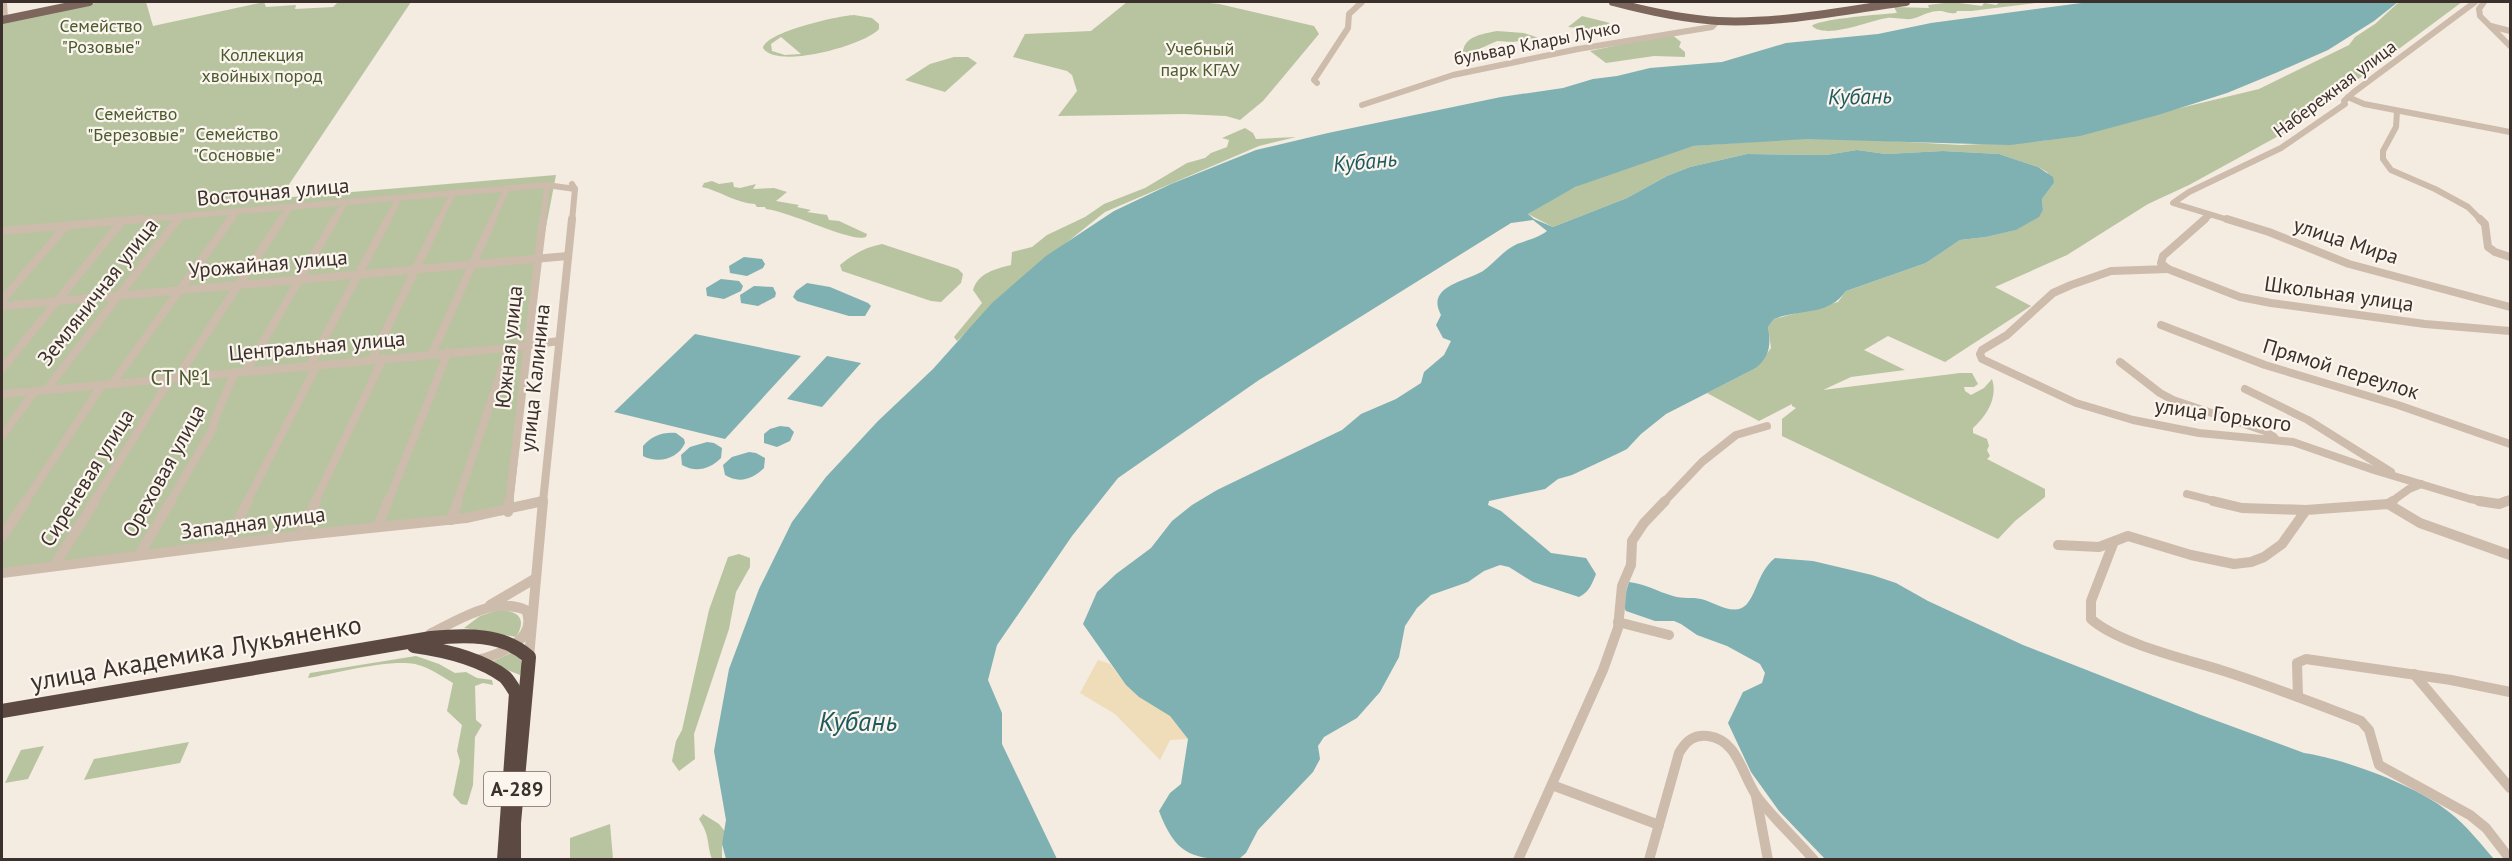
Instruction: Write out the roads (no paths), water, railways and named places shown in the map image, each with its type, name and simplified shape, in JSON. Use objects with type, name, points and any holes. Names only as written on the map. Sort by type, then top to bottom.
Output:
[{"type":"highway","points":[[398,646],[417,640],[454,636],[476,637],[516,645],[529,657]]},
{"type":"highway","points":[[398,646],[424,646],[464,657]]},
{"type":"highway","name":"улица Академика Лукьяненко","points":[[2,711],[398,646]]},
{"type":"highway","name":"улица Академика Лукьяненко","points":[[2,716],[398,646]]},
{"type":"highway","name":"А-289","points":[[464,657],[506,678],[516,693],[504,860]]},
{"type":"highway","name":"улица Калинина","points":[[514,860],[514,823],[529,657]]},
{"type":"main road","points":[[3,19],[73,3],[89,2]]},
{"type":"main road","points":[[1613,2],[1660,13],[1718,21],[1754,20],[1906,2]]},
{"type":"street","points":[[3,19],[4,2]]},
{"type":"street","points":[[1317,83],[1314,80],[1348,28],[1349,14],[1362,2]]},
{"type":"street","name":"Набережная улица","points":[[2173,203],[2189,192],[2281,148],[2348,101],[2475,2]]},
{"type":"street","points":[[2484,2],[2479,9],[2480,16],[2511,46]]},
{"type":"street","name":"бульвар Клары Лучко","points":[[1362,105],[1453,75],[1578,48],[1712,27],[1718,21]]},
{"type":"street","points":[[2487,25],[2511,31]]},
{"type":"street","points":[[2348,101],[2511,132]]},
{"type":"street","points":[[2397,111],[2396,128],[2383,150],[2383,159],[2391,170],[2435,189],[2468,207],[2485,224],[2484,243],[2487,247],[2508,256]]},
{"type":"street","name":"Южная улица","points":[[508,512],[547,185]]},
{"type":"street","name":"Восточная улица","points":[[5,231],[507,188],[573,186]]},
{"type":"street","name":"улица Калинина","points":[[529,657],[530,626],[536,607],[536,578],[573,186]]},
{"type":"street","points":[[432,354],[475,264],[507,188]]},
{"type":"street","points":[[372,359],[453,193]]},
{"type":"street","points":[[226,544],[399,198]]},
{"type":"street","points":[[246,371],[345,202]]},
{"type":"street","name":"улица Мира","points":[[2173,203],[2269,232],[2349,264],[2511,307]]},
{"type":"street","name":"Сиреневая улица","points":[[54,566],[174,378],[290,207]]},
{"type":"street","points":[[2,537],[107,384],[236,212]]},
{"type":"street","points":[[2168,269],[2161,262],[2163,256],[2210,215]]},
{"type":"street","name":"Земляничная улица","points":[[46,390],[180,216]]},
{"type":"street","points":[[2,369],[122,221]]},
{"type":"street","points":[[2,300],[66,226]]},
{"type":"street","points":[[2,237],[5,231]]},
{"type":"street","name":"Урожайная улица","points":[[2,306],[568,256]]},
{"type":"street","name":"Школьная улица","points":[[2168,269],[2240,297],[2271,303],[2425,324],[2511,331]]},
{"type":"street","name":"улица Горького","points":[[2168,269],[2111,271],[2053,293],[2007,335],[1982,350],[1980,354],[1982,359],[2076,403],[2133,420],[2199,433],[2277,439],[2310,447],[2352,463],[2485,503],[2499,504],[2511,499]]},
{"type":"street","name":"Прямой переулок","points":[[2161,325],[2265,365],[2398,405],[2511,444]]},
{"type":"street","name":"Центральная улица","points":[[2,394],[509,348],[559,340]]},
{"type":"street","points":[[451,520],[509,348]]},
{"type":"street","points":[[378,526],[448,352]]},
{"type":"street","points":[[300,535],[383,358]]},
{"type":"street","points":[[2120,362],[2160,393],[2173,400],[2259,429],[2277,439]]},
{"type":"street","name":"Ореховая улица","points":[[140,555],[213,429],[214,421],[236,372]]},
{"type":"street","points":[[2245,389],[2308,420],[2397,476]]},
{"type":"street","name":"Земляничная улица","points":[[2,436],[35,391]]},
{"type":"street","points":[[1518,860],[1603,670],[1618,622],[1622,586],[1631,565],[1631,544],[1644,523],[1702,462],[1736,435],[1767,426]]},
{"type":"street","points":[[2187,494],[2242,508],[2306,510],[2388,504],[2409,489],[2421,484]]},
{"type":"street","name":"Западная улица","points":[[2,573],[300,535],[451,520],[508,512],[543,501]]},
{"type":"street","points":[[2388,504],[2420,523],[2511,555]]},
{"type":"street","points":[[2058,545],[2099,547],[2114,544],[2128,536],[2191,555],[2234,564],[2251,562],[2282,544],[2306,510]]},
{"type":"street","points":[[2114,544],[2091,601],[2091,620],[2100,627],[2137,642],[2298,697],[2366,724],[2370,730],[2379,765],[2470,815],[2486,828],[2511,859]]},
{"type":"street","points":[[417,640],[478,612],[499,605],[515,606],[527,613],[530,626],[525,636],[516,645],[490,658],[464,657],[453,648],[454,636],[461,624],[478,612],[536,578]]},
{"type":"street","points":[[1618,622],[1669,635]]},
{"type":"street","points":[[2298,697],[2297,663],[2306,659],[2414,674],[2511,692]]},
{"type":"street","points":[[2414,674],[2511,788]]},
{"type":"street","points":[[1649,860],[1679,753],[1684,744],[1694,736],[1706,735],[1729,745],[1739,757],[1756,796],[1768,860]]},
{"type":"street","points":[[1552,785],[1659,825]]},
{"type":"street","points":[[1756,796],[1815,860]]},
{"type":"water","name":"Кубань","points":[[2089,2],[2398,2],[2374,21],[2328,50],[2278,72],[2227,93],[2080,136],[2010,145],[1807,139],[1693,146],[1575,187],[1528,214],[1553,227],[1627,198],[1667,176],[1690,167],[1747,154],[1826,155],[1857,150],[1886,154],[1943,151],[1999,154],[2038,167],[2053,177],[2054,183],[2042,199],[2043,210],[2039,217],[2016,230],[1960,240],[1926,263],[1846,291],[1831,305],[1774,319],[1768,327],[1769,345],[1761,364],[1666,414],[1641,434],[1627,449],[1572,475],[1558,479],[1545,489],[1489,501],[1488,505],[1501,511],[1551,553],[1586,558],[1596,574],[1590,587],[1579,597],[1533,582],[1509,567],[1500,565],[1484,571],[1468,582],[1431,595],[1417,608],[1405,626],[1399,657],[1380,692],[1357,718],[1324,737],[1318,746],[1320,759],[1313,772],[1258,830],[1246,853],[1239,859],[1209,858],[1188,852],[1172,838],[1165,826],[1159,811],[1170,793],[1181,784],[1188,739],[1170,716],[1139,697],[1126,685],[1083,624],[1097,592],[1116,574],[1151,548],[1172,521],[1192,505],[1217,490],[1342,430],[1361,414],[1396,399],[1421,383],[1424,372],[1444,355],[1451,341],[1443,338],[1436,325],[1441,315],[1438,305],[1443,291],[1483,271],[1517,244],[1547,231],[1533,220],[1511,223],[1259,380],[1118,478],[1072,536],[997,645],[988,680],[1002,713],[1002,744],[1057,859],[726,859],[722,844],[726,820],[714,751],[729,669],[759,589],[792,522],[826,477],[878,421],[933,369],[992,303],[1046,256],[1114,211],[1171,184],[1256,150],[1328,133],[1501,97],[1563,88],[1593,79],[1650,68],[1722,62],[1786,43],[1878,34],[1931,23]]},
{"type":"water","points":[[744,257],[762,259],[765,264],[763,268],[747,276],[730,273],[729,266]]},
{"type":"water","points":[[721,279],[739,281],[743,286],[741,291],[724,299],[707,296],[706,288]]},
{"type":"water","points":[[807,283],[830,287],[871,306],[865,316],[849,316],[797,301],[793,297],[796,291]]},
{"type":"water","points":[[754,286],[773,287],[775,297],[758,306],[741,303],[740,295]]},
{"type":"water","points":[[695,334],[801,356],[725,439],[614,412]]},
{"type":"water","points":[[827,356],[861,363],[822,407],[787,399]]},
{"type":"water","points":[[780,426],[789,427],[794,432],[790,441],[777,447],[764,443],[764,434]]},
{"type":"water","points":[[676,433],[684,439],[685,443],[678,453],[661,460],[643,456],[643,446],[650,440],[658,435]]},
{"type":"water","points":[[707,442],[722,448],[721,458],[703,469],[692,469],[682,465],[681,455],[690,447]]},
{"type":"water","points":[[749,452],[765,458],[764,468],[755,475],[741,480],[725,475],[723,465],[732,457]]},
{"type":"water","points":[[1775,558],[1813,561],[1896,583],[1928,601],[2023,645],[2304,753],[2359,767],[2400,783],[2449,812],[2467,828],[2494,859],[1825,859],[1779,811],[1751,772],[1728,723],[1743,692],[1762,683],[1765,673],[1760,664],[1727,646],[1697,635],[1681,624],[1674,621],[1655,621],[1626,611],[1622,604],[1629,582],[1677,597],[1701,599],[1736,610],[1750,600],[1765,570]]},
{"type":"park label","name":"Семейство \"Розовые\"","points":[[101,36]]},
{"type":"park label","name":"Учебный парк КГАУ","points":[[1200,59]]},
{"type":"park label","name":"Коллекция хвойных пород","points":[[262,65]]},
{"type":"park label","name":"Семейство \"Березовые\"","points":[[136,124]]},
{"type":"park label","name":"Семейство \"Сосновые\"","points":[[237,144]]},
{"type":"park label","name":"СТ №1","points":[[181,378]]}]
